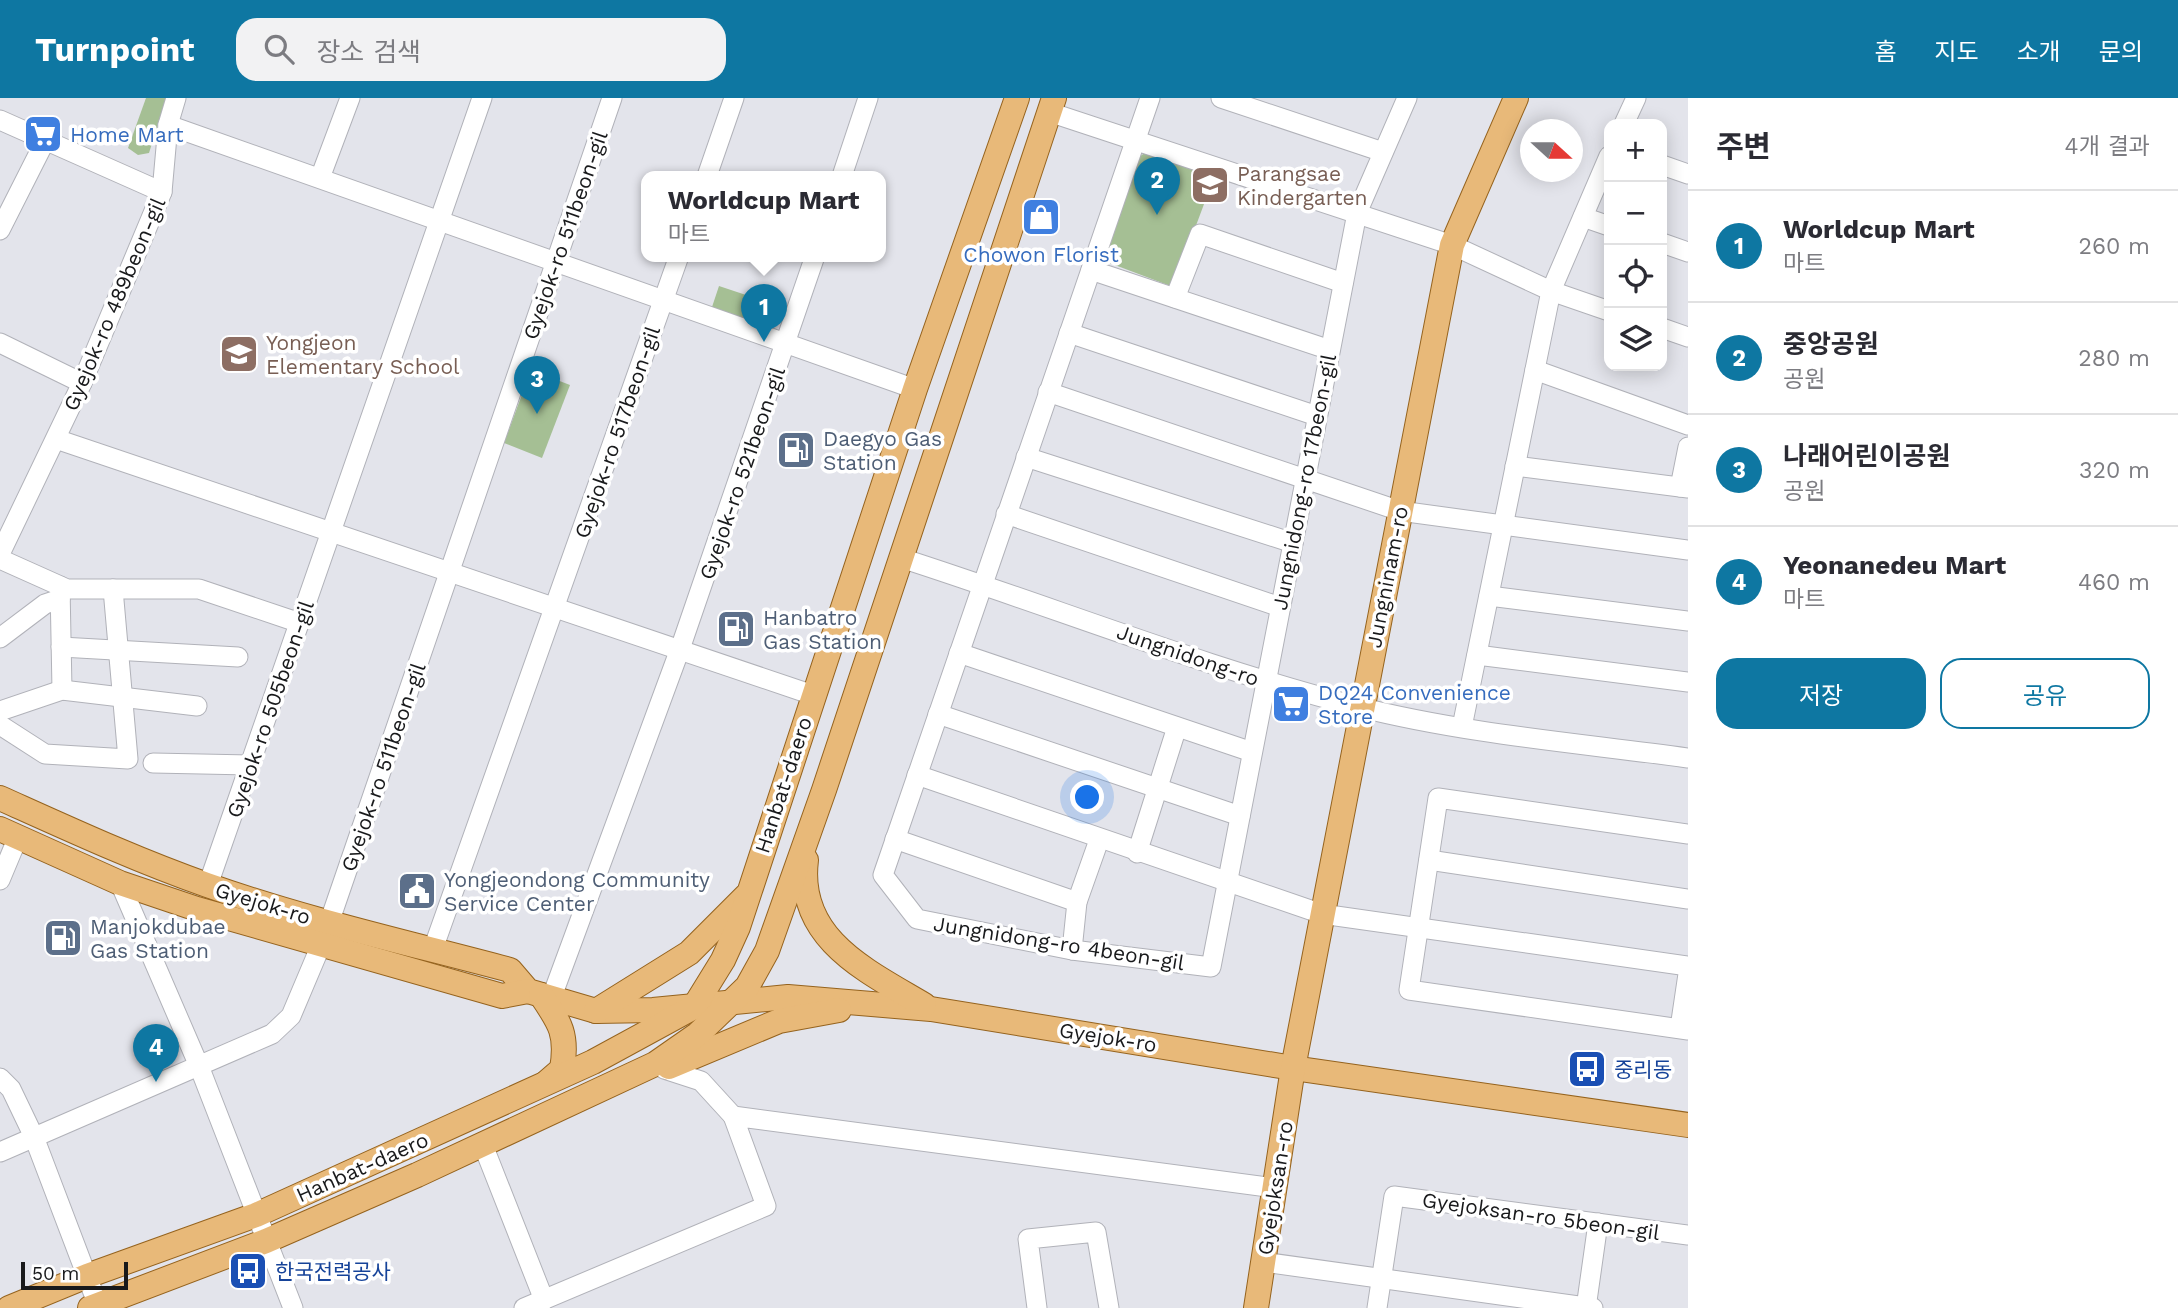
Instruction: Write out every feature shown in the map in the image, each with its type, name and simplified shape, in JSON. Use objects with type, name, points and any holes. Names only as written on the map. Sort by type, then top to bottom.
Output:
[{"type":"main road","name":"Hanbat-daero","points":[[9,1308],[87,1276],[256,1215],[537,1090],[694,1007],[732,942],[915,389],[1017,98]]},
{"type":"main road","name":"Jungninam-ro","points":[[1293,1068],[1452,245],[1516,98]]},
{"type":"main road","name":"Hanbat-daero","points":[[96,1307],[266,1241],[483,1145],[655,1064],[698,1034],[733,1002],[760,968],[768,951],[1052,105]]},
{"type":"main road","points":[[824,790],[806,866],[809,906],[831,942],[857,966],[931,1009]]},
{"type":"main road","name":"Gyejok-ro","points":[[0,799],[114,849],[325,934],[502,996],[540,995],[596,1011],[694,1007],[788,997],[931,1009],[1293,1068],[1688,1125]]},
{"type":"main road","name":"Gyejok-ro","points":[[9,833],[120,883],[325,934],[433,949],[510,970],[540,995]]},
{"type":"main road","points":[[596,1011],[689,953],[749,893]]},
{"type":"main road","points":[[537,1090],[562,1069],[566,1045],[560,1024],[540,995]]},
{"type":"main road","points":[[602,1089],[625,1086],[779,1021],[871,1003]]},
{"type":"main road","name":"Gyejoksan-ro","points":[[1256,1308],[1293,1068]]},
{"type":"street","name":"Gyejok-ro 489beon-gil","points":[[0,554],[82,383],[162,192],[168,125],[176,98]]},
{"type":"street","points":[[320,178],[350,98]]},
{"type":"street","name":"Gyejok-ro 505beon-gil","points":[[208,886],[482,98]]},
{"type":"street","name":"Gyejok-ro 511beon-gil","points":[[0,1152],[272,1034],[290,1016],[325,934],[612,98]]},
{"type":"street","points":[[709,171],[734,98]]},
{"type":"street","points":[[844,171],[868,98]]},
{"type":"street","name":"Jungnidong-ro 4beon-gil","points":[[1150,98],[883,875],[917,919],[1072,950],[1211,967]]},
{"type":"street","points":[[1221,98],[1383,152]]},
{"type":"street","name":"Jungnidong-ro 17beon-gil","points":[[1211,967],[1357,213],[1407,98]]},
{"type":"street","points":[[1626,119],[1636,98]]},
{"type":"street","points":[[1052,105],[1136,140],[1452,245],[1550,291],[1604,309]]},
{"type":"street","points":[[0,120],[162,192]]},
{"type":"street","points":[[168,125],[440,220],[555,264],[915,389]]},
{"type":"street","points":[[0,230],[45,141]]},
{"type":"street","points":[[1667,167],[1688,174]]},
{"type":"street","points":[[1462,727],[1550,291],[1604,168]]},
{"type":"street","points":[[1583,217],[1604,224]]},
{"type":"street","points":[[1175,298],[1200,234],[1343,283]]},
{"type":"street","points":[[1667,245],[1688,253]]},
{"type":"street","name":"Gyejok-ro 517beon-gil","points":[[433,949],[677,262]]},
{"type":"street","name":"Gyejok-ro 521beon-gil","points":[[540,995],[680,649],[814,262]]},
{"type":"street","points":[[1091,270],[1330,350]]},
{"type":"street","points":[[1667,330],[1688,337]]},
{"type":"street","points":[[1069,333],[1317,416]]},
{"type":"street","points":[[0,343],[82,383]]},
{"type":"street","points":[[1535,370],[1688,425]]},
{"type":"street","points":[[1048,393],[1400,511],[1688,550]]},
{"type":"street","name":"Gyejok-ro 489beon-gil","points":[[56,439],[331,533]]},
{"type":"street","points":[[1515,466],[1684,487],[1688,447]]},
{"type":"street","points":[[1026,457],[1293,543]]},
{"type":"street","points":[[1006,514],[1280,607]]},
{"type":"street","points":[[331,533],[813,695]]},
{"type":"street","name":"Jungnidong-ro","points":[[901,558],[1266,682],[1362,708],[1462,727],[1688,758]]},
{"type":"street","points":[[0,559],[60,592]]},
{"type":"street","points":[[0,638],[66,589],[199,589],[300,623]]},
{"type":"street","points":[[0,725],[45,754],[128,759],[113,589]]},
{"type":"street","points":[[60,592],[62,690]]},
{"type":"street","points":[[1489,596],[1688,621]]},
{"type":"street","points":[[61,646],[238,657]]},
{"type":"street","points":[[959,653],[1252,752]]},
{"type":"street","points":[[1477,655],[1688,682]]},
{"type":"street","points":[[0,711],[62,690],[197,706]]},
{"type":"street","points":[[938,713],[1240,816]]},
{"type":"street","points":[[1137,853],[1177,727]]},
{"type":"street","points":[[153,763],[250,765]]},
{"type":"street","points":[[917,775],[1322,915],[1688,967]]},
{"type":"street","points":[[1688,834],[1438,798],[1409,990],[1684,1029],[1688,974]]},
{"type":"street","name":"Gyejok-ro","points":[[0,880],[9,833]]},
{"type":"street","name":"Jungnidong-ro 4beon-gil","points":[[895,839],[1077,902]]},
{"type":"street","points":[[1072,950],[1077,902],[1099,840]]},
{"type":"street","points":[[1429,860],[1688,899]]},
{"type":"street","points":[[120,883],[200,1066],[293,1308]]},
{"type":"street","points":[[524,1308],[766,1206],[733,1116],[701,1081],[664,1069]]},
{"type":"street","points":[[0,1078],[11,1088],[34,1137],[87,1276],[96,1307]]},
{"type":"street","points":[[733,1116],[1275,1188]]},
{"type":"street","points":[[483,1145],[544,1300]]},
{"type":"street","name":"Gyejoksan-ro 5beon-gil","points":[[1381,1279],[1394,1196],[1688,1235]]},
{"type":"street","points":[[1263,1262],[1588,1308],[1598,1223]]},
{"type":"street","points":[[1037,1308],[1027,1239],[1097,1232],[1109,1308]]},
{"type":"street","points":[[1377,1308],[1381,1279]]},
{"type":"green space","points":[[146,98],[166,98],[149,153],[138,155],[128,148]]},
{"type":"green space","points":[[1152,148],[1216,172],[1173,287],[1099,259],[1136,159]]},
{"type":"green space","points":[[719,286],[779,306],[770,332],[710,313]]},
{"type":"green space","points":[[531,370],[570,385],[542,458],[504,443]]},
{"type":"place","name":"Home Mart","points":[[43,134]]},
{"type":"place","name":"Parangsae Kindergarten","points":[[1210,185]]},
{"type":"place","name":"중앙공원","points":[[1157,215]]},
{"type":"place","name":"Chowon Florist","points":[[1041,217]]},
{"type":"place","name":"Worldcup Mart","points":[[764,342]]},
{"type":"place","name":"Yongjeon Elementary School","points":[[239,354]]},
{"type":"place","name":"나래어린이공원","points":[[537,414]]},
{"type":"place","name":"Daegyo Gas Station","points":[[796,450]]},
{"type":"place","name":"Hanbatro Gas Station","points":[[736,629]]},
{"type":"place","name":"DQ24 Convenience Store","points":[[1291,704]]},
{"type":"place","name":"Yongjeondong Community Service Center","points":[[417,891]]},
{"type":"place","name":"Manjokdubae Gas Station","points":[[63,938]]},
{"type":"place","name":"중리동","points":[[1587,1069]]},
{"type":"place","name":"Yeonanedeu Mart","points":[[156,1082]]},
{"type":"place","name":"한국전력공사","points":[[248,1271]]}]
